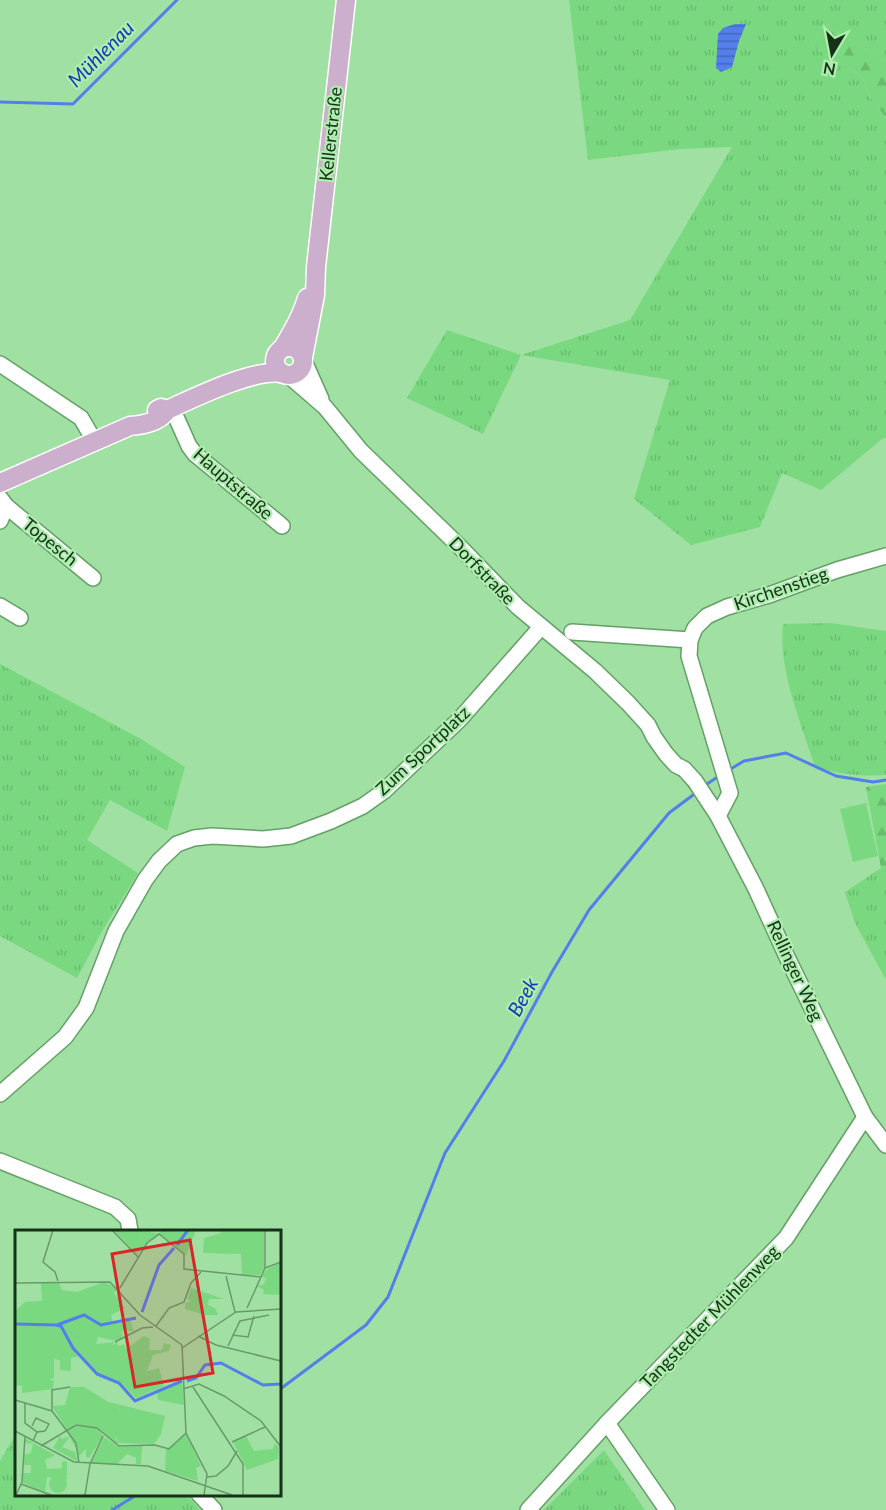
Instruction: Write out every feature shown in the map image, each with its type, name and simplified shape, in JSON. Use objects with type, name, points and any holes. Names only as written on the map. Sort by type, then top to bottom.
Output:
[{"type":"main road","name":"Kellerstraße","points":[[303,359],[315,295],[316,267],[346,0]]},
{"type":"main road","name":"Kellerstraße","points":[[279,351],[304,308],[316,267]]},
{"type":"main road","points":[[0,483],[130,426],[140,417],[161,408],[170,409],[211,391],[263,373],[297,373],[303,359],[301,353],[295,348],[286,347],[211,391]]},
{"type":"main road","points":[[279,351],[275,362],[276,367],[285,374]]},
{"type":"street","name":"Dorfstraße","points":[[303,359],[325,407]]},
{"type":"street","points":[[0,364],[81,418],[95,441]]},
{"type":"street","name":"Dorfstraße","points":[[285,374],[325,407],[361,451],[518,607],[595,671],[648,725],[666,754],[676,765],[684,769],[705,796]]},
{"type":"street","name":"Hauptstraße","points":[[170,409],[195,454],[282,525]]},
{"type":"street","name":"Topesch","points":[[0,521],[3,502]]},
{"type":"street","name":"Topesch","points":[[3,502],[93,578]]},
{"type":"street","name":"Kirchenstieg","points":[[690,640],[695,628],[707,616],[727,607],[886,556]]},
{"type":"street","points":[[0,606],[20,618]]},
{"type":"street","name":"Zum Sportplatz","points":[[0,1094],[65,1037],[86,1008],[116,931],[145,880],[159,861],[177,844],[194,838],[212,836],[263,839],[291,836],[363,806],[384,791],[460,719],[541,627]]},
{"type":"street","points":[[572,632],[690,640],[689,656],[730,793],[718,816]]},
{"type":"street","name":"Rellinger Weg","points":[[705,796],[756,889],[866,1117],[886,1145]]},
{"type":"street","name":"Tangstedter Mühlenweg","points":[[528,1510],[607,1423],[786,1238],[866,1117]]},
{"type":"street","points":[[0,1161],[115,1207],[128,1219],[130,1230]]},
{"type":"street","points":[[607,1423],[667,1510]]},
{"type":"street","points":[[200,1495],[214,1510]]},
{"type":"green space","points":[[569,0],[886,0],[886,61],[823,24],[812,46],[861,76],[871,98],[886,118],[886,438],[821,490],[782,473],[760,527],[691,545],[634,499],[670,380],[521,355],[630,320],[732,147],[680,149],[588,160]]},
{"type":"green space","points":[[823,24],[886,61],[886,118],[871,98],[861,76],[812,46]]},
{"type":"green space","points":[[447,330],[521,355],[483,434],[407,398]]},
{"type":"green space","points":[[831,623],[886,631],[886,775],[850,774],[815,767],[787,678],[782,642],[783,624]]},
{"type":"green space","points":[[0,664],[141,739],[185,767],[167,831],[110,800],[87,840],[138,873],[101,933],[77,978],[0,936]]},
{"type":"green space","points":[[886,784],[886,867],[881,868],[866,787]]},
{"type":"green space","points":[[866,803],[878,856],[853,862],[840,809]]},
{"type":"green space","points":[[886,867],[886,980],[855,923],[845,892]]},
{"type":"green space","points":[[15,1436],[15,1495],[187,1495],[200,1510],[0,1510],[0,1461]]},
{"type":"green space","points":[[604,1450],[645,1510],[544,1510]]},
{"type":"water","points":[[735,24],[746,24],[732,67],[721,72],[716,68],[718,34],[723,28]]},
{"type":"waterway","name":"Mühlenau","points":[[0,102],[73,104],[177,0]]},
{"type":"waterway","name":"Beek","points":[[729,770],[744,761],[786,753],[836,776],[873,782],[886,780]]},
{"type":"waterway","name":"Beek","points":[[704,786],[719,776]]},
{"type":"waterway","name":"Beek","points":[[280,1389],[366,1325],[388,1297],[445,1153],[504,1061],[552,972],[589,910],[669,813],[697,792]]},
{"type":"waterway","name":"Beek","points":[[112,1510],[136,1495]]}]
